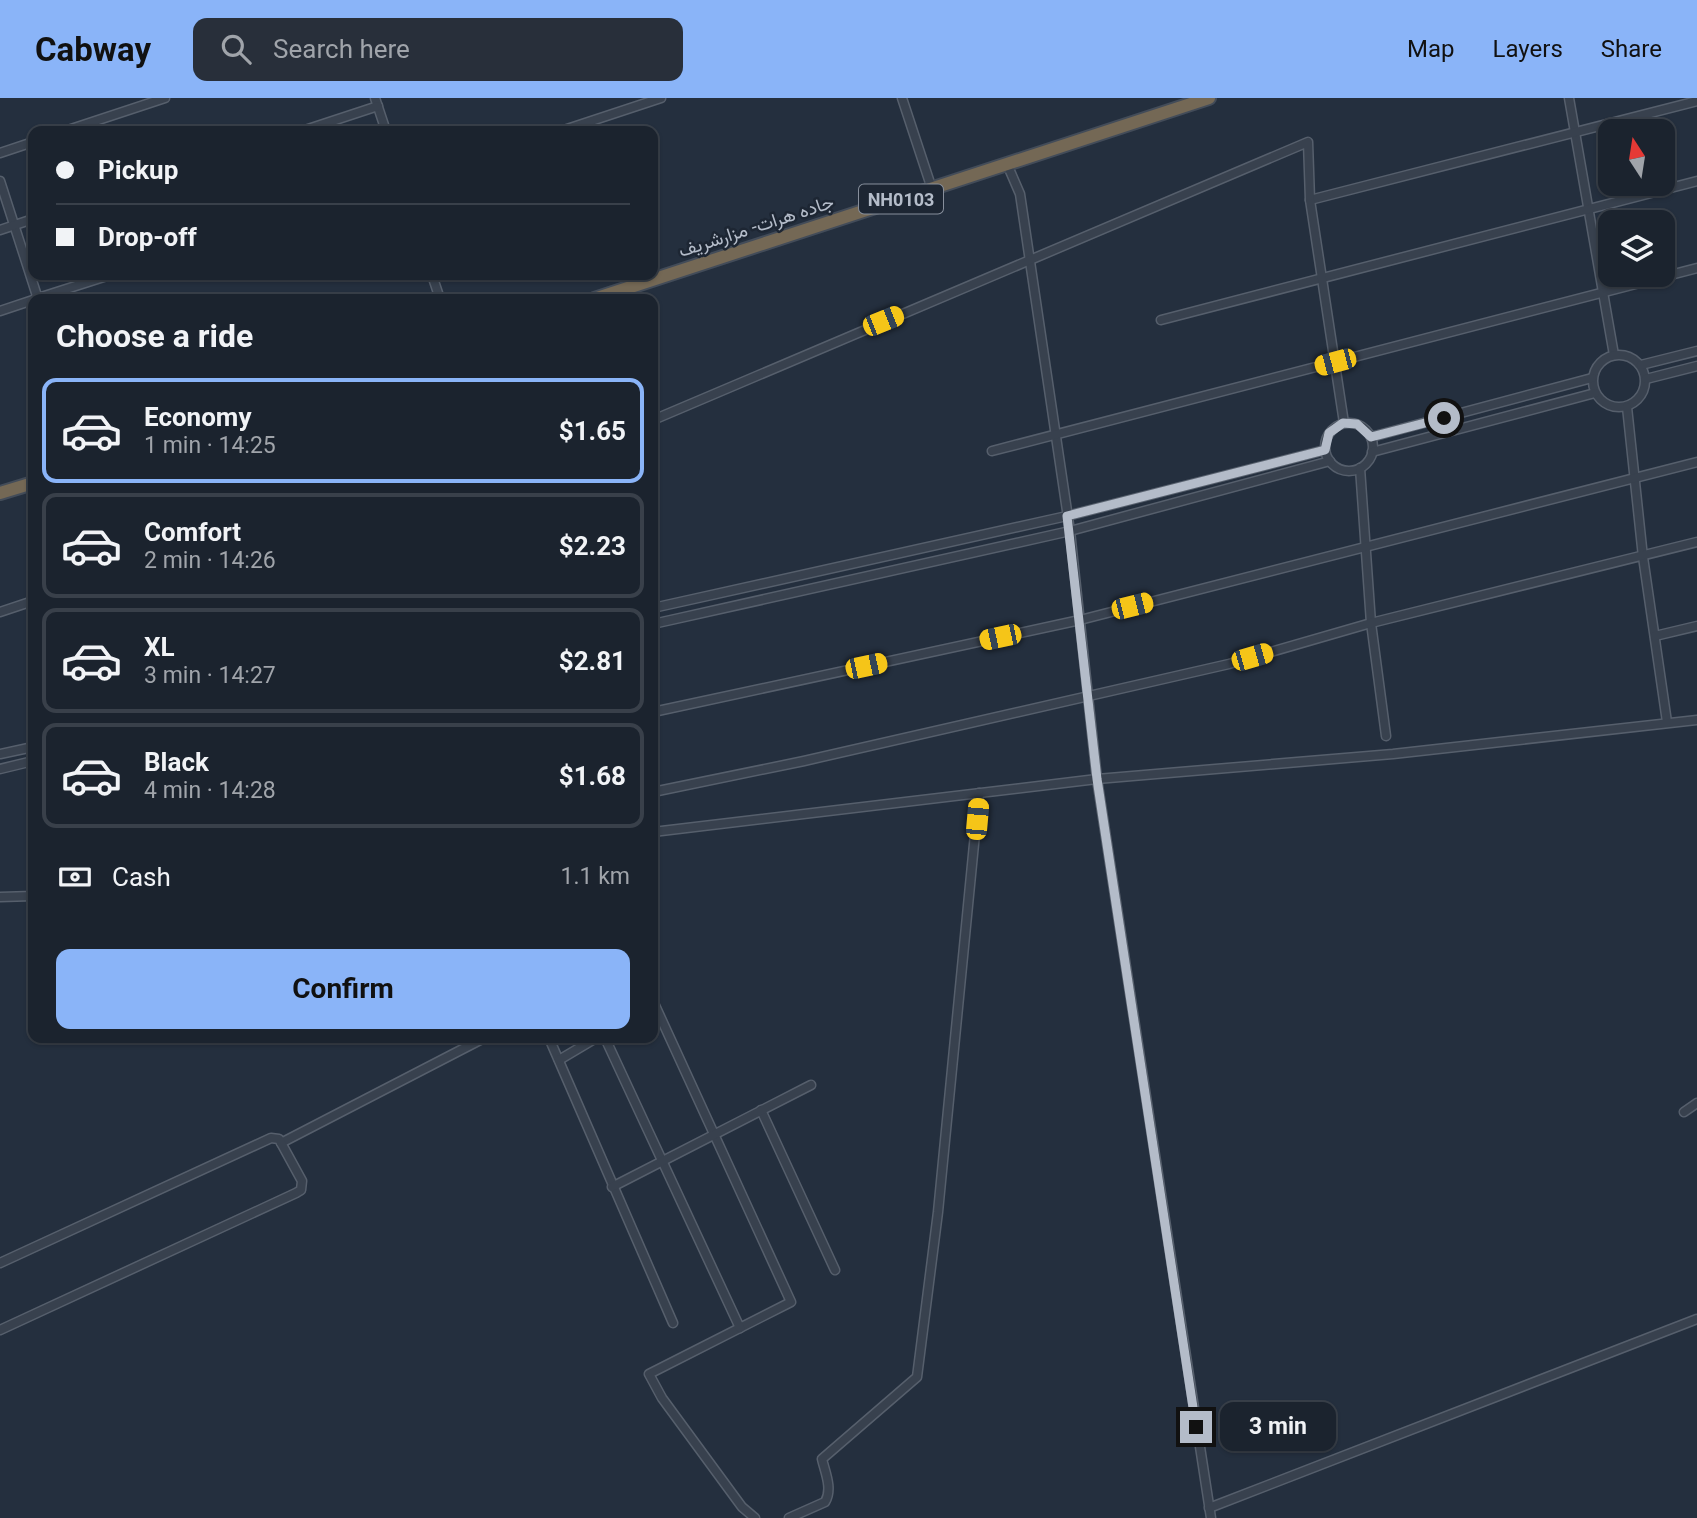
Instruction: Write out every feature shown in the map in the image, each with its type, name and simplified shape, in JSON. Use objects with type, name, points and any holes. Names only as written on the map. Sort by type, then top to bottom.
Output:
[{"type":"highway","name":"جاده هرات- مزارشریف","points":[[658,278],[1209,98]]},
{"type":"highway","name":"جاده هرات- مزارشریف","points":[[609,294],[652,280]]},
{"type":"highway","points":[[0,494],[28,485]]},
{"type":"street","points":[[80,126],[165,98]]},
{"type":"street","points":[[576,126],[661,98]]},
{"type":"street","points":[[902,98],[932,189]]},
{"type":"street","points":[[1569,98],[1614,355]]},
{"type":"street","points":[[314,126],[376,100],[384,126]]},
{"type":"street","points":[[1310,200],[1697,100]]},
{"type":"street","points":[[658,418],[1308,142],[1310,200],[1343,423]]},
{"type":"street","points":[[0,153],[28,144]]},
{"type":"street","points":[[1007,164],[1020,194],[1070,531],[1097,779],[1211,1518]]},
{"type":"street","points":[[0,181],[28,272]]},
{"type":"street","points":[[1161,320],[1697,181]]},
{"type":"street","points":[[0,230],[28,221]]},
{"type":"street","points":[[992,451],[1697,268]]},
{"type":"street","points":[[51,294],[95,280]]},
{"type":"street","points":[[0,311],[28,302]]},
{"type":"street","points":[[1641,365],[1697,351]]},
{"type":"street","points":[[1614,355],[1629,356],[1641,365],[1646,379],[1641,396],[1626,407],[1608,406],[1595,393],[1592,378],[1602,360],[1614,355]]},
{"type":"street","points":[[1646,379],[1697,366]]},
{"type":"street","points":[[1371,437],[1592,378]]},
{"type":"street","points":[[1386,736],[1371,623],[1360,468],[1372,452],[1595,393]]},
{"type":"street","points":[[1626,407],[1643,556],[1667,722]]},
{"type":"street","points":[[1360,468],[1347,470],[1330,461],[1325,450],[1329,433],[1343,423],[1357,424],[1371,437],[1372,452]]},
{"type":"street","points":[[658,607],[1067,516],[1325,450]]},
{"type":"street","points":[[658,623],[1070,531],[1330,461]]},
{"type":"street","points":[[658,711],[1080,620],[1697,462]]},
{"type":"street","points":[[658,791],[804,761],[1088,694],[1229,664],[1371,623],[1697,542]]},
{"type":"street","points":[[0,612],[28,603]]},
{"type":"street","points":[[1656,636],[1697,626]]},
{"type":"street","points":[[658,831],[1097,779],[1393,754],[1697,720]]},
{"type":"street","points":[[0,754],[28,748]]},
{"type":"street","points":[[0,769],[28,762]]},
{"type":"street","points":[[789,1518],[825,1502],[829,1497],[822,1459],[918,1377],[938,1212],[979,793]]},
{"type":"street","points":[[0,897],[28,896]]},
{"type":"street","points":[[658,1012],[791,1302],[649,1374],[662,1398],[742,1507],[755,1518]]},
{"type":"street","points":[[281,1143],[474,1043]]},
{"type":"street","points":[[551,1043],[673,1323]]},
{"type":"street","points":[[559,1060],[588,1043]]},
{"type":"street","points":[[607,1043],[740,1328]]},
{"type":"street","points":[[612,1187],[811,1084]]},
{"type":"street","points":[[1684,1112],[1697,1103]]},
{"type":"street","points":[[761,1110],[835,1270]]},
{"type":"street","points":[[0,1263],[271,1138],[281,1143],[302,1181],[301,1190],[296,1193],[0,1330]]},
{"type":"street","points":[[1209,1508],[1697,1319]]},
{"type":"route","points":[[1196,1427],[1097,779],[1067,516],[1325,450],[1329,433],[1343,423],[1357,424],[1371,437],[1444,418]]}]
